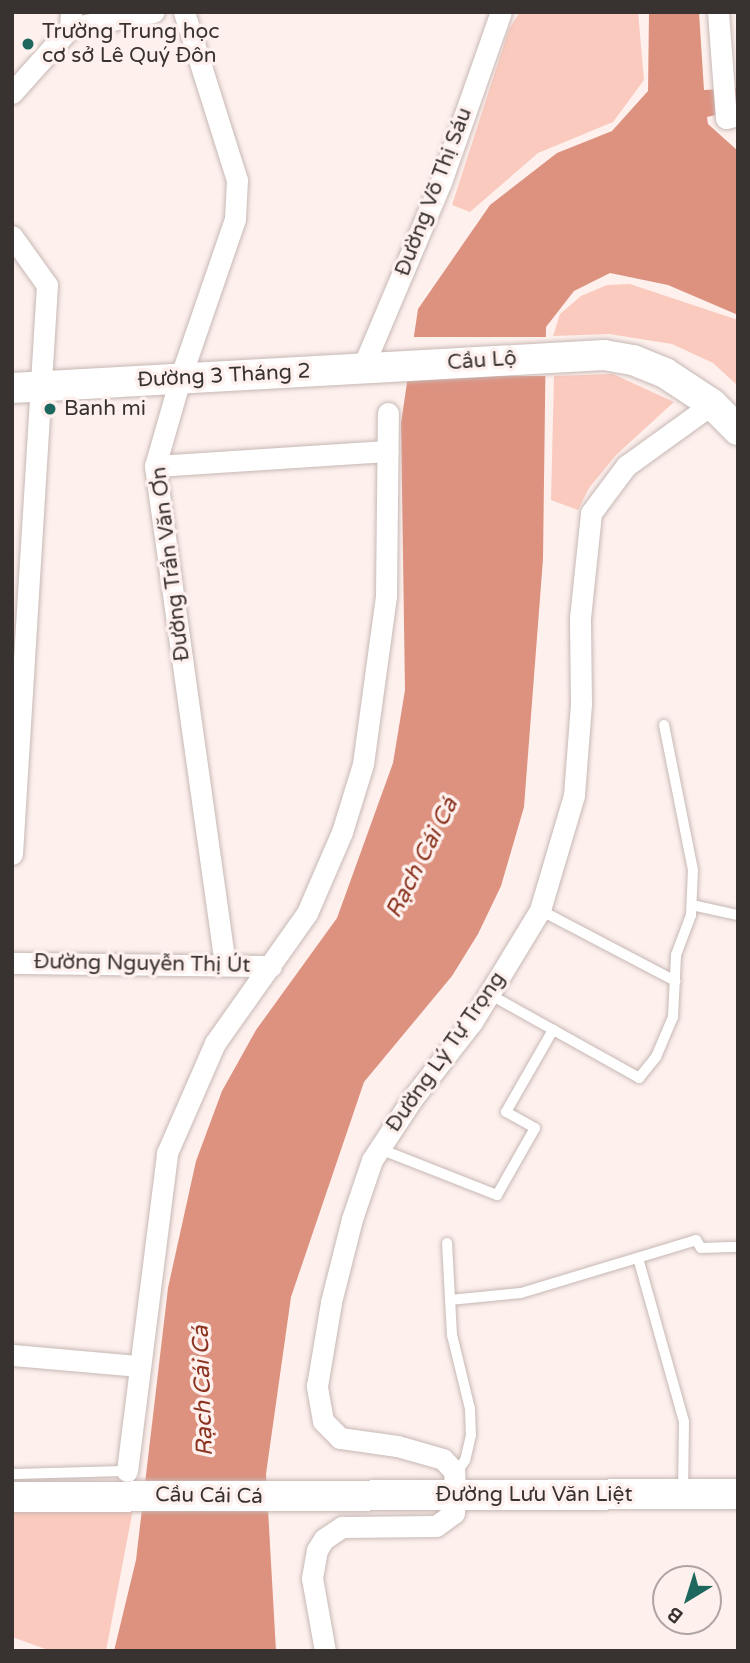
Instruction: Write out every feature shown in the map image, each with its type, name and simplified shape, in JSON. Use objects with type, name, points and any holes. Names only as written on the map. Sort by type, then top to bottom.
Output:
[{"type":"main road","name":"Cầu Lộ","points":[[394,367],[570,355],[633,360],[665,373],[712,404],[738,430]]},
{"type":"main road","name":"Đường 3 Tháng 2","points":[[26,388],[394,367]]},
{"type":"main road","name":"Đường Lưu Văn Liệt","points":[[330,1497],[455,1486],[738,1494]]},
{"type":"main road","name":"Cầu Cái Cá","points":[[12,1497],[330,1497]]},
{"type":"street","points":[[12,93],[71,20],[153,12]]},
{"type":"street","name":"Đường Trần Văn Ơn","points":[[184,12],[237,180],[235,219],[180,379],[155,466],[225,965]]},
{"type":"street","name":"Đường Võ Thị Sáu","points":[[362,369],[441,181],[501,12]]},
{"type":"street","points":[[718,12],[721,86],[732,116]]},
{"type":"street","points":[[12,236],[47,285],[26,388],[12,854]]},
{"type":"street","name":"Đường Lý Tự Trọng","points":[[455,1486],[443,1460],[423,1452],[340,1438],[323,1421],[317,1386],[331,1302],[352,1219],[380,1149],[489,994],[540,910],[574,795],[581,705],[580,618],[591,513],[626,466],[712,404]]},
{"type":"street","points":[[127,1471],[138,1366],[167,1153],[215,1043],[271,966],[323,880],[363,764],[386,596],[388,413]]},
{"type":"street","points":[[155,466],[388,451]]},
{"type":"street","name":"Đường Nguyễn Thị Út","points":[[12,963],[271,966]]},
{"type":"street","points":[[12,1354],[138,1366]]},
{"type":"street","points":[[325,1651],[312,1578],[317,1550],[324,1539],[342,1527],[436,1526],[454,1513],[455,1486]]},
{"type":"lane","points":[[489,994],[639,1078],[656,1057],[673,1017],[676,955],[692,905],[694,870],[664,725]]},
{"type":"lane","points":[[692,905],[738,915]]},
{"type":"lane","points":[[540,910],[674,981]]},
{"type":"lane","points":[[380,1149],[497,1195],[535,1128],[506,1112],[553,1030]]},
{"type":"lane","points":[[450,1300],[521,1293],[696,1240],[701,1248],[738,1247]]},
{"type":"lane","points":[[447,1243],[450,1300],[471,1435],[455,1486]]},
{"type":"lane","points":[[638,1258],[684,1422],[683,1494]]},
{"type":"lane","points":[[12,1474],[127,1471]]},
{"type":"shaded area","points":[[520,12],[638,12],[644,80],[613,122],[538,153],[470,212],[452,205],[509,29]]},
{"type":"shaded area","points":[[630,284],[738,320],[738,386],[713,363],[672,344],[609,334],[553,336],[560,314],[581,296],[607,285]]},
{"type":"shaded area","points":[[613,374],[674,402],[616,455],[589,488],[578,510],[551,500],[554,376]]},
{"type":"shaded area","points":[[133,1509],[106,1651],[51,1651],[12,1637],[12,1510]]},
{"type":"water","name":"Rạch Cái Cá","points":[[649,12],[699,12],[704,90],[738,88],[738,110],[707,117],[708,124],[738,151],[738,315],[668,285],[610,273],[574,291],[546,327],[543,559],[524,807],[501,886],[478,934],[452,976],[364,1082],[291,1297],[266,1474],[276,1651],[114,1651],[136,1560],[168,1288],[196,1161],[222,1091],[256,1030],[337,918],[393,763],[405,690],[401,423],[418,309],[490,205],[557,153],[612,131],[648,91]]},
{"type":"pier","points":[[409,337],[549,337],[549,376],[409,376]]},
{"type":"place","name":"Trường Trung học cơ sở Lê Quý Đôn","points":[[28,44]]},
{"type":"place","name":"Banh mi","points":[[50,409]]}]
